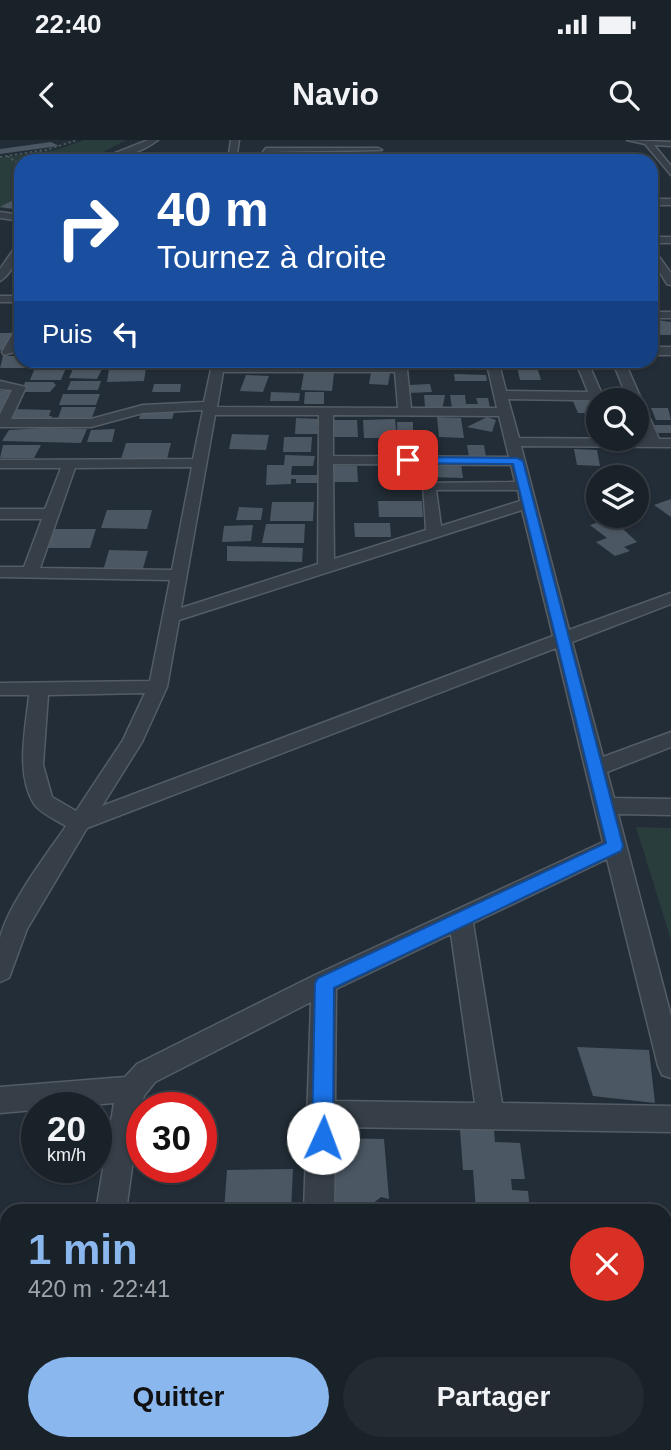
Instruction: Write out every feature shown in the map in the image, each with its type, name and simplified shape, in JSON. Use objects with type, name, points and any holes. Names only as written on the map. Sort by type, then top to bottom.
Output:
[{"type":"street","points":[[135,154],[154,140]]},
{"type":"street","points":[[631,140],[671,144]]},
{"type":"street","points":[[224,144],[235,142]]},
{"type":"street","points":[[648,142],[656,154]]},
{"type":"street","points":[[266,145],[317,154]]},
{"type":"street","points":[[342,154],[378,149],[430,154]]},
{"type":"street","points":[[517,154],[559,154]]},
{"type":"street","points":[[658,158],[668,174]]},
{"type":"street","points":[[4,278],[14,257]]},
{"type":"street","points":[[667,270],[671,282]]},
{"type":"street","points":[[0,971],[16,928],[78,822],[132,742],[158,687],[217,368]]},
{"type":"street","points":[[400,368],[405,411]]},
{"type":"street","points":[[494,368],[671,1066]]},
{"type":"street","points":[[584,368],[593,388]]},
{"type":"street","points":[[621,368],[630,388]]},
{"type":"street","points":[[0,385],[20,387],[1,423],[90,423],[144,409],[405,411],[586,397]]},
{"type":"street","points":[[326,411],[326,567]]},
{"type":"street","points":[[649,432],[654,443]]},
{"type":"street","points":[[326,460],[671,443]]},
{"type":"street","points":[[30,573],[70,463]]},
{"type":"street","points":[[0,464],[199,463]]},
{"type":"street","points":[[434,533],[428,486],[526,495]]},
{"type":"street","points":[[173,616],[434,533],[526,495]]},
{"type":"street","points":[[0,514],[52,514]]},
{"type":"street","points":[[0,572],[178,575]]},
{"type":"street","points":[[78,822],[671,598]]},
{"type":"street","points":[[0,689],[158,687]]},
{"type":"street","points":[[39,688],[33,765],[43,801],[78,822]]},
{"type":"street","points":[[595,768],[671,739]]},
{"type":"street","points":[[605,806],[671,807]]},
{"type":"street","points":[[112,1204],[126,1110],[132,1089],[146,1073],[324,983],[615,846]]},
{"type":"street","points":[[461,919],[490,1114]]},
{"type":"street","points":[[319,1204],[324,1114],[324,983]]},
{"type":"street","points":[[0,1100],[132,1089]]},
{"type":"street","points":[[324,1114],[490,1114],[671,1119]]},
{"type":"path","points":[[20,154],[46,150],[77,140]]},
{"type":"path","points":[[0,156],[14,155]]},
{"type":"path","points":[[7,156],[14,160]]},
{"type":"green space","points":[[84,140],[126,140],[99,154],[28,154],[56,150]]},
{"type":"green space","points":[[14,156],[14,209],[0,208],[0,158]]},
{"type":"green space","points":[[636,827],[671,828],[671,940]]},
{"type":"building","points":[[51,142],[59,146],[0,154],[0,149]]},
{"type":"building","points":[[14,200],[14,209],[0,207]]},
{"type":"building","points":[[658,320],[671,322],[671,335],[658,335]]},
{"type":"building","points":[[0,333],[13,333],[3,350],[0,350]]},
{"type":"building","points":[[3,356],[14,356],[14,368],[0,368]]},
{"type":"building","points":[[35,368],[66,368],[61,380],[30,380]]},
{"type":"building","points":[[146,368],[144,381],[107,382],[109,369]]},
{"type":"building","points":[[517,368],[537,368],[541,380],[520,380]]},
{"type":"building","points":[[73,369],[102,369],[97,379],[69,378]]},
{"type":"building","points":[[304,372],[334,373],[332,391],[301,390]]},
{"type":"building","points":[[371,372],[390,373],[388,385],[369,384]]},
{"type":"building","points":[[454,374],[486,375],[487,381],[455,381]]},
{"type":"building","points":[[246,375],[269,376],[263,392],[240,391]]},
{"type":"building","points":[[71,381],[101,381],[98,390],[67,390]]},
{"type":"building","points":[[25,382],[53,382],[56,385],[50,392],[22,392]]},
{"type":"building","points":[[154,384],[181,384],[180,392],[152,392]]},
{"type":"building","points":[[430,384],[432,392],[409,393],[408,385]]},
{"type":"building","points":[[0,391],[13,391],[0,417]]},
{"type":"building","points":[[271,392],[300,393],[299,401],[270,401]]},
{"type":"building","points":[[305,392],[324,392],[324,404],[304,404]]},
{"type":"building","points":[[63,394],[100,394],[96,405],[59,405]]},
{"type":"building","points":[[424,395],[445,395],[442,411],[425,407]]},
{"type":"building","points":[[450,395],[465,395],[466,404],[478,404],[476,398],[488,398],[490,408],[452,408]]},
{"type":"building","points":[[572,399],[586,399],[586,413],[578,413]]},
{"type":"building","points":[[62,407],[96,407],[91,420],[57,421]]},
{"type":"building","points":[[651,408],[668,408],[671,420],[656,420]]},
{"type":"building","points":[[14,409],[51,410],[49,416],[52,416],[50,420],[7,421]]},
{"type":"building","points":[[141,413],[174,413],[172,419],[139,419]]},
{"type":"building","points":[[437,417],[461,418],[464,438],[439,437]]},
{"type":"building","points":[[487,417],[496,420],[492,432],[467,427]]},
{"type":"building","points":[[296,418],[320,419],[317,430],[321,430],[320,434],[295,434]]},
{"type":"building","points":[[395,419],[397,438],[364,438],[363,420]]},
{"type":"building","points":[[332,420],[357,420],[358,437],[332,437]]},
{"type":"building","points":[[397,422],[413,422],[413,439],[431,439],[433,454],[398,454]]},
{"type":"building","points":[[654,425],[671,425],[671,433],[658,433]]},
{"type":"building","points":[[87,429],[81,443],[2,441],[9,430]]},
{"type":"building","points":[[115,429],[112,442],[87,442],[91,430]]},
{"type":"building","points":[[232,434],[269,435],[266,450],[229,449]]},
{"type":"building","points":[[284,437],[312,437],[311,452],[283,452]]},
{"type":"building","points":[[126,443],[171,443],[167,459],[121,459]]},
{"type":"building","points":[[3,445],[41,445],[34,458],[0,458]]},
{"type":"building","points":[[467,445],[484,445],[486,457],[469,457]]},
{"type":"building","points":[[574,449],[597,451],[600,465],[577,465]]},
{"type":"building","points":[[285,455],[315,456],[313,466],[292,466],[291,475],[318,475],[318,483],[296,483],[296,479],[291,479],[291,484],[266,485],[267,465],[284,465]]},
{"type":"building","points":[[428,462],[461,463],[463,478],[429,477]]},
{"type":"building","points":[[330,466],[357,466],[358,482],[330,482]]},
{"type":"building","points":[[671,499],[671,517],[654,505]]},
{"type":"building","points":[[378,501],[422,501],[423,517],[379,517]]},
{"type":"building","points":[[272,502],[314,502],[313,521],[270,521]]},
{"type":"building","points":[[239,507],[263,508],[261,520],[236,520]]},
{"type":"building","points":[[107,510],[152,510],[147,529],[101,528]]},
{"type":"building","points":[[354,523],[390,523],[391,537],[355,537]]},
{"type":"building","points":[[266,524],[305,524],[304,543],[262,543]]},
{"type":"building","points":[[253,525],[251,541],[222,542],[224,526]]},
{"type":"building","points":[[594,528],[622,528],[637,542],[624,547],[630,551],[615,556],[596,542],[607,538]]},
{"type":"building","points":[[50,529],[96,529],[90,548],[43,548]]},
{"type":"building","points":[[227,546],[303,548],[302,562],[227,561]]},
{"type":"building","points":[[109,550],[148,551],[142,572],[103,571]]},
{"type":"building","points":[[577,1047],[649,1050],[655,1103],[593,1096]]},
{"type":"building","points":[[460,1130],[494,1130],[495,1142],[520,1143],[525,1179],[511,1179],[512,1190],[528,1191],[529,1204],[475,1204],[473,1170],[463,1170]]},
{"type":"building","points":[[333,1138],[384,1139],[389,1199],[381,1197],[372,1204],[334,1204],[328,1183]]},
{"type":"building","points":[[293,1169],[291,1204],[225,1204],[227,1170]]},
{"type":"route","points":[[323,1138],[324,983],[615,846],[517,461],[408,460]]}]
